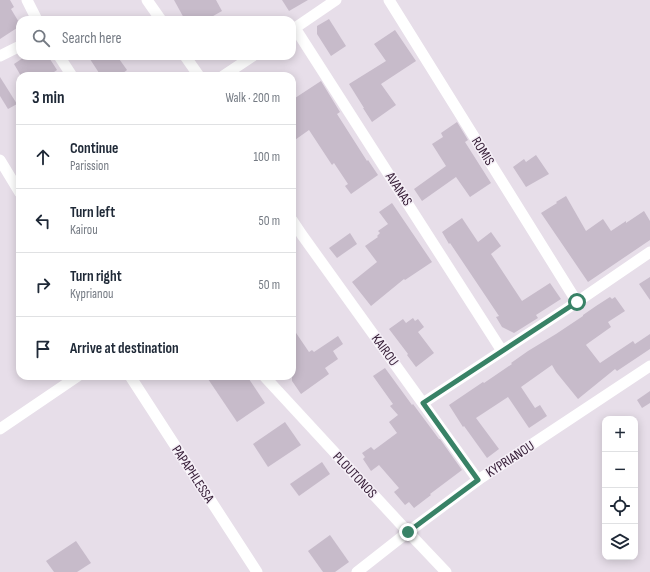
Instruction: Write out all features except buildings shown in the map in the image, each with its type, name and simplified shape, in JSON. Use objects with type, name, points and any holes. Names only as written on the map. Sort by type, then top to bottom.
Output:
[{"type":"street","points":[[27,0],[35,16]]},
{"type":"street","points":[[148,0],[158,16]]},
{"type":"street","points":[[296,28],[336,0]]},
{"type":"street","name":"ROMIS","points":[[389,0],[577,302]]},
{"type":"street","name":"AVANAS","points":[[296,32],[502,351]]},
{"type":"street","points":[[0,56],[16,48]]},
{"type":"street","points":[[62,60],[69,72]]},
{"type":"street","points":[[188,60],[196,72]]},
{"type":"street","points":[[229,72],[247,60]]},
{"type":"street","points":[[0,160],[16,186]]},
{"type":"street","name":"KAIROU","points":[[296,226],[478,480]]},
{"type":"street","points":[[423,403],[650,252]]},
{"type":"street","name":"KYPRIANOU","points":[[357,572],[478,480],[650,366]]},
{"type":"street","points":[[0,429],[72,380]]},
{"type":"street","name":"PAPAPHLESSA","points":[[133,380],[257,572]]},
{"type":"street","name":"PLOUTONOS","points":[[268,380],[446,572]]},
{"type":"route","points":[[408,532],[478,480],[423,403],[577,302]]}]
